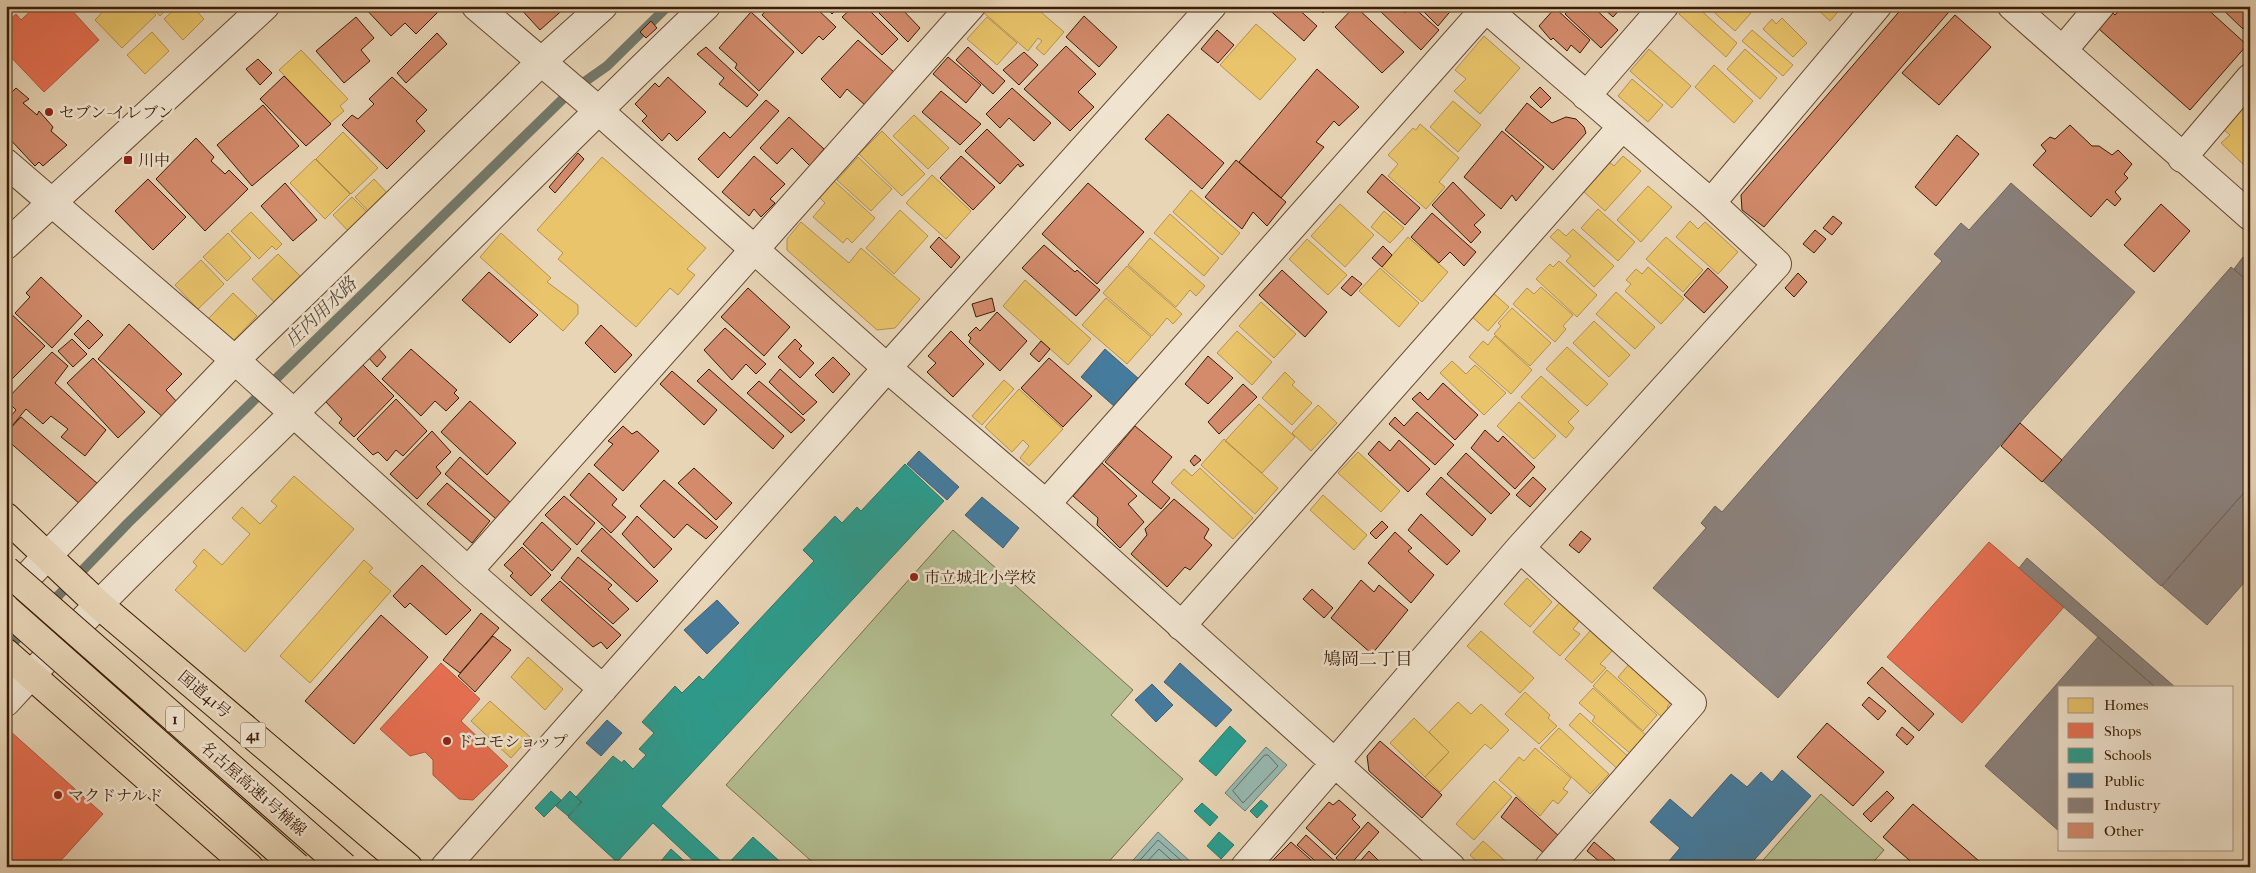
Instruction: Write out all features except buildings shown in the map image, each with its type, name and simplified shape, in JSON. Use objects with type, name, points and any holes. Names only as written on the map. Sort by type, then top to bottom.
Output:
[{"type":"highway","name":"国道41号","points":[[6,517],[98,604],[408,867]]},
{"type":"highway","name":"名古屋高速1号楠線","points":[[6,570],[344,867]]},
{"type":"highway","name":"名古屋高速1号楠線","points":[[6,609],[297,867]]},
{"type":"highway","points":[[6,653],[234,862]]},
{"type":"street","points":[[6,245],[265,6]]},
{"type":"street","points":[[476,6],[590,103],[887,368],[1046,504],[1451,867]]},
{"type":"street","points":[[6,599],[47,555],[548,68],[603,6]]},
{"type":"street","points":[[6,702],[98,604],[288,409],[590,103],[706,6]]},
{"type":"street","points":[[468,572],[971,6]]},
{"type":"street","points":[[445,867],[887,368],[1212,6]]},
{"type":"street","points":[[1586,96],[1664,6]]},
{"type":"street","points":[[1711,203],[1877,6]]},
{"type":"street","points":[[2012,6],[2250,216]]},
{"type":"street","points":[[2063,50],[2100,6]]},
{"type":"street","points":[[1046,504],[1484,7],[1621,128],[1711,203],[1777,264],[1520,548],[1245,867]]},
{"type":"street","points":[[2182,158],[2250,78]]},
{"type":"street","points":[[1181,626],[1621,128]]},
{"type":"street","points":[[6,163],[242,366],[468,572],[603,689]]},
{"type":"street","points":[[1520,548],[1692,703],[1549,867]]},
{"type":"green space","points":[[953,530],[1133,690],[1111,715],[1183,779],[1104,867],[818,867],[726,785]]},
{"type":"green space","points":[[1821,794],[1884,850],[1869,867],[1757,867]]},
{"type":"water","points":[[1266,747],[1287,765],[1245,811],[1225,793]]},
{"type":"water","points":[[1158,832],[1192,863],[1189,867],[1127,867]]},
{"type":"waterway","name":"庄内用水路","points":[[6,650],[128,523],[570,92],[607,66],[668,6]]},
{"type":"place","name":"セブン-イレブン","points":[[49,112]]},
{"type":"place","name":"川中","points":[[128,160]]},
{"type":"place","name":"市立城北小学校","points":[[914,577]]},
{"type":"place","name":"ドコモショップ","points":[[447,741]]},
{"type":"place","name":"マクドナルド","points":[[58,795]]},
{"type":"district","name":"鳩岡二丁目","points":[[1368,659]]}]
